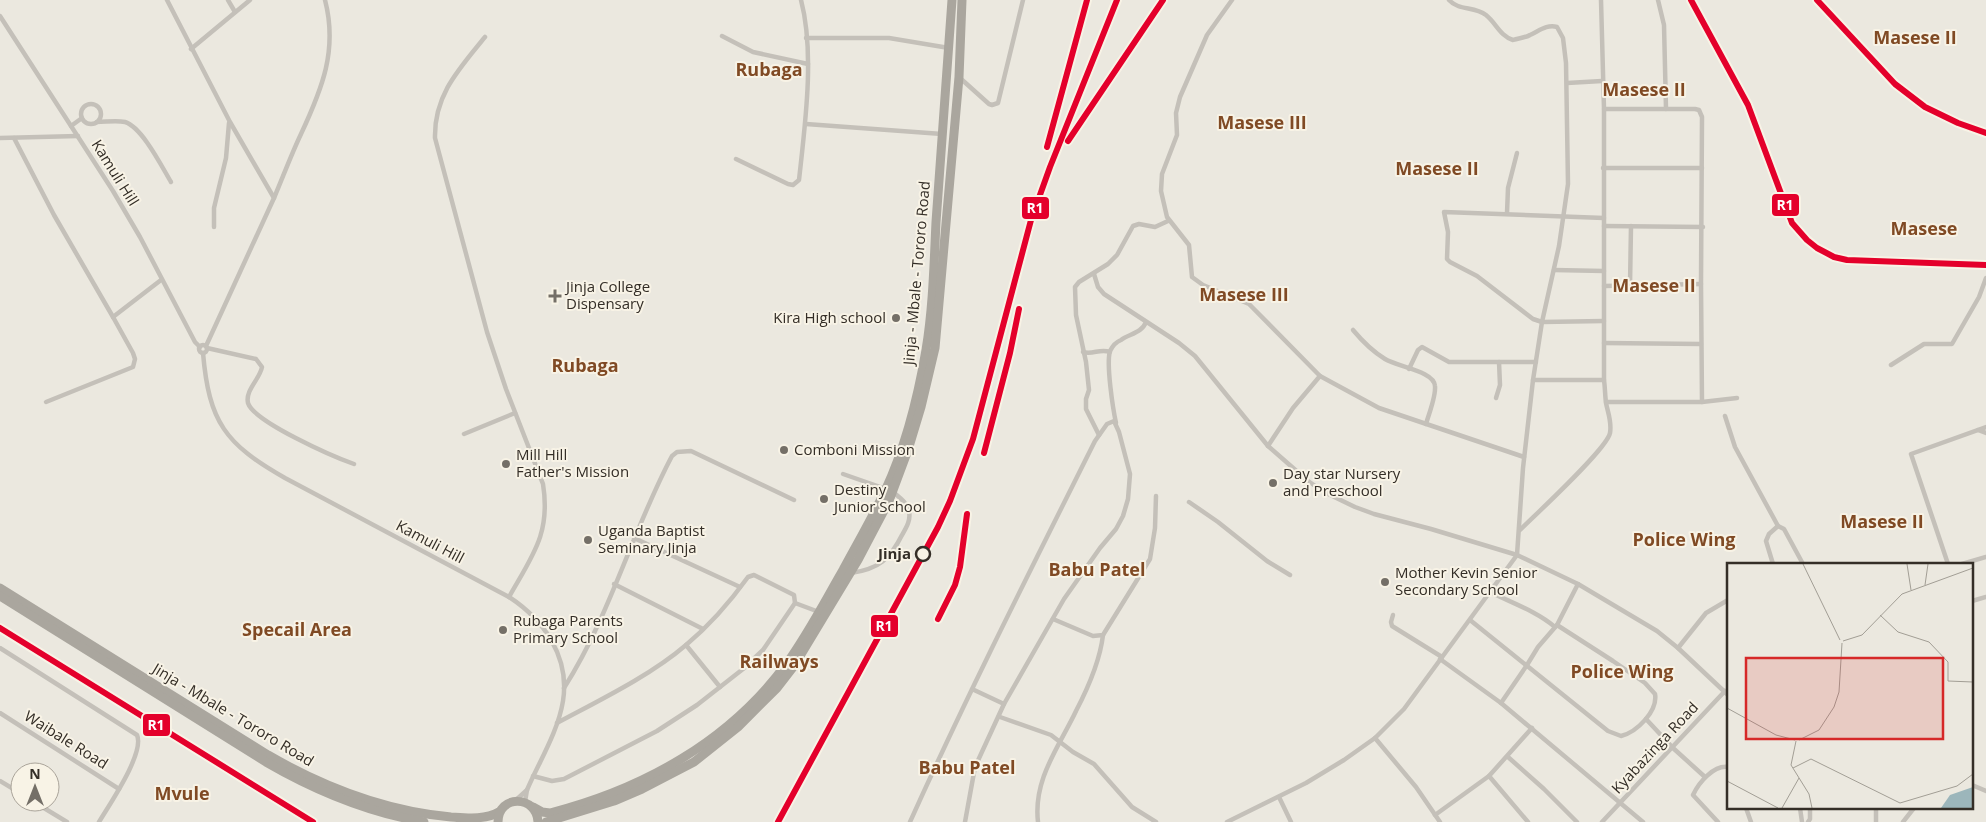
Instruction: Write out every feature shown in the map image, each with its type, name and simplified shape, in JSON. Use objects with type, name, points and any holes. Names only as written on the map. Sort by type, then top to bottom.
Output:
[{"type":"highway","name":"Jinja - Mbale - Tororo Road","points":[[515,801],[529,804],[542,812],[550,813],[600,798],[645,780],[688,756],[728,726],[770,684],[788,662],[889,490],[914,406],[926,348],[952,0]]},
{"type":"highway","name":"Jinja - Mbale - Tororo Road","points":[[546,822],[614,801],[642,789],[694,762],[717,745],[758,707],[794,666],[850,574],[889,490],[921,407],[934,348],[959,77],[962,0]]},
{"type":"highway","name":"Jinja - Mbale - Tororo Road","points":[[0,588],[303,775],[356,797],[404,811],[477,818],[486,818],[500,812]]},
{"type":"highway","name":"Jinja - Mbale - Tororo Road","points":[[0,596],[266,762],[302,782],[354,805],[387,815],[424,822]]},
{"type":"highway","points":[[498,822],[500,812],[509,803],[515,801]]},
{"type":"highway","points":[[529,804],[538,815],[538,822]]},
{"type":"street","points":[[167,0],[230,122],[274,198]]},
{"type":"street","points":[[228,0],[235,12]]},
{"type":"street","points":[[191,49],[250,0]]},
{"type":"street","points":[[324,0],[331,31],[327,63],[310,115],[207,347],[207,352],[200,352],[200,347],[203,345],[207,347],[256,359],[262,367],[249,393],[248,402],[251,408],[270,424],[354,464]]},
{"type":"street","points":[[736,159],[788,184],[797,183],[799,180],[806,124],[808,64],[801,0]]},
{"type":"street","points":[[959,77],[987,102],[992,105],[998,103],[1023,0]]},
{"type":"street","points":[[1232,0],[1207,35],[1180,98],[1176,112],[1177,135],[1162,174],[1161,191],[1168,221],[1189,245],[1192,277],[1203,285],[1234,296],[1249,304],[1320,376],[1379,408],[1524,457]]},
{"type":"street","points":[[1228,822],[1279,797],[1344,760],[1375,738],[1404,709],[1517,556],[1524,457],[1533,380],[1542,322],[1564,217],[1568,184],[1567,83],[1563,38],[1557,27],[1553,26],[1546,27],[1530,36],[1513,40],[1504,35],[1486,15],[1460,8],[1449,0]]},
{"type":"street","points":[[1520,530],[1606,442],[1611,429],[1604,380],[1604,109],[1601,0]]},
{"type":"street","points":[[1658,0],[1664,25],[1666,109]]},
{"type":"street","name":"Kamuli Hill","points":[[0,16],[78,136],[135,229],[195,342],[200,347]]},
{"type":"street","points":[[722,36],[753,52],[808,64]]},
{"type":"street","points":[[485,37],[458,70],[443,94],[436,119],[435,138],[487,332],[543,484],[546,510],[544,526],[540,539],[509,598]]},
{"type":"street","points":[[806,38],[889,38],[949,48]]},
{"type":"street","points":[[1567,83],[1602,81]]},
{"type":"street","points":[[97,122],[101,113],[100,108],[94,104],[84,107],[81,111],[82,118],[88,123],[125,122],[132,126],[149,144],[171,182]]},
{"type":"street","points":[[1604,109],[1696,109],[1701,113],[1703,227],[1701,284],[1702,402]]},
{"type":"street","points":[[71,126],[82,118]]},
{"type":"street","points":[[214,227],[214,208],[226,158],[230,122]]},
{"type":"street","points":[[806,124],[942,134]]},
{"type":"street","points":[[0,138],[78,136]]},
{"type":"street","points":[[14,138],[54,215],[133,352],[135,359],[130,370],[46,402]]},
{"type":"street","points":[[1507,213],[1508,188],[1517,152]]},
{"type":"street","points":[[1603,168],[1702,168]]},
{"type":"street","points":[[1604,218],[1444,212],[1448,232],[1447,259],[1455,266],[1476,276],[1525,314],[1542,322],[1604,321]]},
{"type":"street","points":[[1099,434],[1086,409],[1086,399],[1089,390],[1076,315],[1074,290],[1079,282],[1108,264],[1116,255],[1133,226],[1139,224],[1155,227],[1168,221]]},
{"type":"street","points":[[1604,226],[1703,227]]},
{"type":"street","points":[[1630,286],[1632,226]]},
{"type":"street","points":[[1554,270],[1604,271]]},
{"type":"street","points":[[1094,274],[1098,287],[1104,294],[1179,343],[1195,356],[1268,446],[1308,481],[1355,508],[1517,556],[1578,584],[1635,617],[1678,648],[1727,693]]},
{"type":"street","points":[[1891,365],[1924,344],[1952,344],[1981,292],[1986,278]]},
{"type":"street","points":[[113,317],[161,280]]},
{"type":"street","points":[[1604,286],[1701,284]]},
{"type":"street","points":[[965,822],[975,767],[1000,717],[1004,704],[1075,581],[1116,529],[1123,516],[1128,499],[1130,474],[1114,413],[1109,360],[1110,352],[1116,343],[1140,330],[1146,322]]},
{"type":"street","points":[[1354,330],[1366,345],[1380,356],[1397,365],[1429,376],[1435,385],[1426,424]]},
{"type":"street","points":[[1604,343],[1701,344]]},
{"type":"street","points":[[1409,369],[1418,350],[1422,348],[1449,362],[1536,362]]},
{"type":"street","points":[[1083,352],[1091,353],[1103,350],[1110,352]]},
{"type":"street","name":"Kamuli Hill","points":[[203,353],[217,418],[227,434],[250,455],[285,478],[509,598],[532,614],[552,640],[560,662],[564,688],[563,701],[556,724],[527,790],[515,801]]},
{"type":"street","points":[[1496,398],[1500,385],[1498,362]]},
{"type":"street","points":[[1268,446],[1293,408],[1320,376]]},
{"type":"street","points":[[1533,380],[1604,380]]},
{"type":"street","points":[[1606,402],[1702,402],[1737,398]]},
{"type":"street","points":[[464,434],[515,412]]},
{"type":"street","points":[[910,822],[972,689],[1099,434],[1114,413]]},
{"type":"street","points":[[1725,416],[1735,447],[1778,526],[1782,526],[1784,529],[1802,563]]},
{"type":"street","points":[[1107,424],[1113,421],[1116,423]]},
{"type":"street","points":[[1948,563],[1911,454],[1986,427]]},
{"type":"street","points":[[1978,430],[1986,433]]},
{"type":"street","points":[[564,688],[576,668],[653,492],[672,456],[677,452],[691,452],[794,500]]},
{"type":"street","points":[[843,474],[889,490],[906,504],[909,512],[906,528],[893,553],[869,569],[850,574]]},
{"type":"street","points":[[1038,822],[1038,798],[1042,779],[1091,678],[1102,646],[1103,635],[1150,559],[1155,528],[1156,496]]},
{"type":"street","points":[[1189,502],[1282,572],[1290,575]]},
{"type":"street","points":[[1773,563],[1766,541],[1769,534],[1778,526]]},
{"type":"street","points":[[634,538],[740,587]]},
{"type":"street","points":[[1965,563],[1986,557]]},
{"type":"street","points":[[533,776],[558,781],[578,773],[672,723],[720,687],[768,644],[795,603],[794,595],[754,575],[748,577],[727,604],[686,645],[645,673],[556,724]]},
{"type":"street","points":[[614,584],[703,629]]},
{"type":"street","points":[[1501,703],[1528,665],[1538,647],[1556,626],[1578,584]]},
{"type":"street","points":[[1470,620],[1615,734],[1626,734],[1646,719],[1654,705],[1655,694],[1651,689],[1613,661],[1537,613],[1522,608],[1490,592]]},
{"type":"street","points":[[1678,648],[1706,613],[1727,601]]},
{"type":"street","points":[[795,603],[819,612]]},
{"type":"street","points":[[1393,615],[1392,626],[1441,658],[1501,703],[1643,822]]},
{"type":"street","points":[[1053,619],[1094,636],[1103,635]]},
{"type":"street","points":[[686,645],[720,687]]},
{"type":"street","points":[[0,648],[135,733],[139,739],[138,748],[119,789],[99,822]]},
{"type":"street","points":[[972,689],[1004,704]]},
{"type":"street","name":"Kyabazinga Road","points":[[1602,822],[1727,693]]},
{"type":"street","name":"Waibale Road","points":[[0,713],[119,789]]},
{"type":"street","points":[[1000,717],[1051,735],[1094,764],[1132,808],[1156,822]]},
{"type":"street","points":[[1646,719],[1673,748],[1706,777]]},
{"type":"street","points":[[1436,815],[1489,776],[1532,728]]},
{"type":"street","points":[[1375,738],[1416,787],[1440,822]]},
{"type":"street","points":[[1508,757],[1577,822]]},
{"type":"street","points":[[1718,822],[1693,796],[1694,791],[1706,777],[1718,768],[1727,767]]},
{"type":"street","points":[[1489,776],[1528,822]]},
{"type":"street","points":[[1974,786],[1986,791]]},
{"type":"street","name":"Kamuli Hill","points":[[527,790],[529,804]]},
{"type":"street","points":[[1279,797],[1290,822]]},
{"type":"street","points":[[1747,810],[1751,822]]},
{"type":"street","points":[[1903,822],[1912,810]]},
{"type":"street","points":[[50,812],[67,822]]},
{"type":"transit line","name":"R1","points":[[1047,147],[1087,0]]},
{"type":"transit line","name":"R1","points":[[778,822],[938,527],[950,501],[973,439],[1031,220],[1050,167],[1117,0]]},
{"type":"transit line","name":"R1","points":[[1068,141],[1163,0]]},
{"type":"transit line","name":"R1","points":[[1691,0],[1748,105],[1792,223],[1807,240],[1834,257],[1847,260],[1986,265]]},
{"type":"transit line","name":"R1","points":[[1817,0],[1895,84],[1925,107],[1958,123],[1986,133]]},
{"type":"transit line","name":"R1","points":[[984,453],[1010,353],[1019,309]]},
{"type":"transit line","name":"R1","points":[[938,619],[955,585],[960,567],[967,514]]},
{"type":"transit line","name":"R1","points":[[0,628],[313,822]]},
{"type":"place","name":"Jinja College Dispensary","points":[[555,296]]},
{"type":"place","name":"Kira High school","points":[[896,318]]},
{"type":"place","name":"Comboni Mission","points":[[784,450]]},
{"type":"place","name":"Mill Hill Father's Mission","points":[[506,464]]},
{"type":"place","name":"Day star Nursery and Preschool","points":[[1273,483]]},
{"type":"place","name":"Destiny Junior School","points":[[824,499]]},
{"type":"place","name":"Uganda Baptist Seminary Jinja","points":[[588,540]]},
{"type":"place","name":"Jinja","points":[[923,554]]},
{"type":"place","name":"Mother Kevin Senior Secondary School","points":[[1385,582]]},
{"type":"place","name":"Rubaga Parents Primary School","points":[[503,630]]},
{"type":"district","name":"Masese II","points":[[1915,38]]},
{"type":"district","name":"Rubaga","points":[[769,70]]},
{"type":"district","name":"Masese II","points":[[1644,90]]},
{"type":"district","name":"Masese III","points":[[1262,123]]},
{"type":"district","name":"Masese II","points":[[1437,169]]},
{"type":"district","name":"Masese","points":[[1924,229]]},
{"type":"district","name":"Masese II","points":[[1654,286]]},
{"type":"district","name":"Masese III","points":[[1244,295]]},
{"type":"district","name":"Rubaga","points":[[585,366]]},
{"type":"district","name":"Masese II","points":[[1882,522]]},
{"type":"district","name":"Police Wing","points":[[1684,540]]},
{"type":"district","name":"Babu Patel","points":[[1097,570]]},
{"type":"district","name":"Specail Area","points":[[297,630]]},
{"type":"district","name":"Railways","points":[[779,662]]},
{"type":"district","name":"Police Wing","points":[[1622,672]]},
{"type":"district","name":"Babu Patel","points":[[967,768]]},
{"type":"district","name":"Mvule","points":[[182,794]]}]
